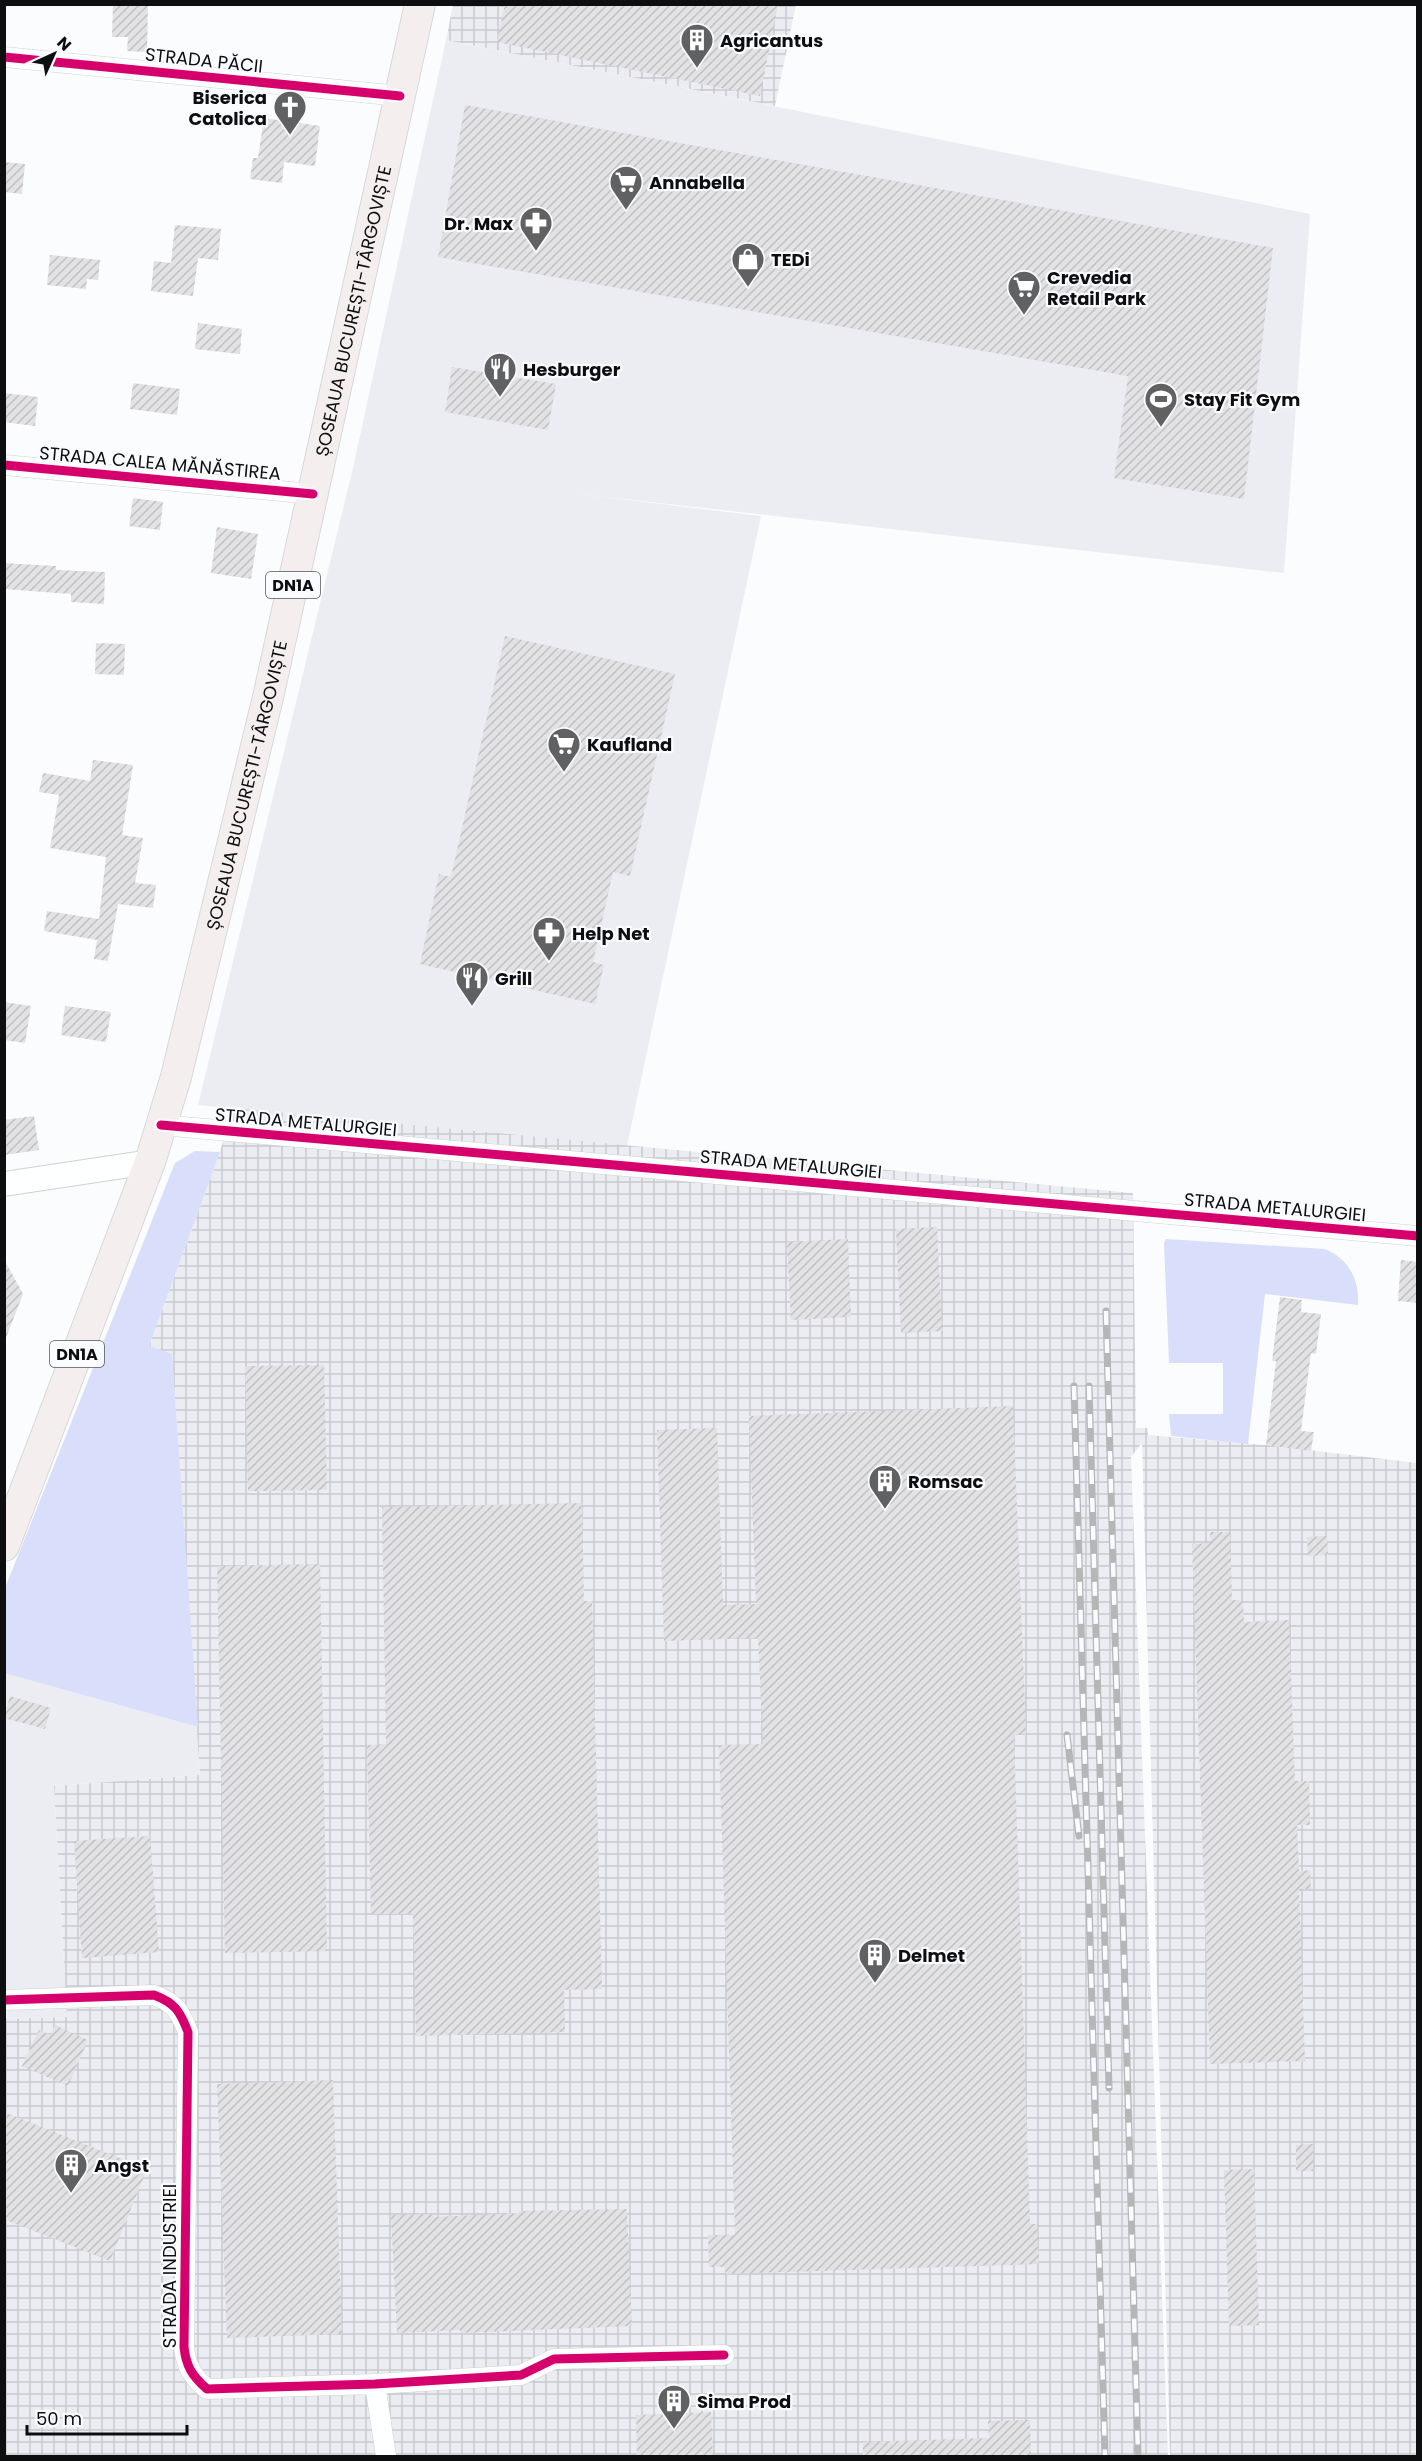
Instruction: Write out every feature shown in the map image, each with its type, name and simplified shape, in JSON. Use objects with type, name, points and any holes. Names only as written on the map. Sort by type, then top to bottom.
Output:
[{"type":"main road","name":"ȘOSEAUA BUCUREȘTI-TÂRGOVIȘTE","points":[[4,1546],[150,1162],[176,1077],[269,693],[420,4]]},
{"type":"street","name":"STRADA PĂCII","points":[[4,57],[400,96]]},
{"type":"street","name":"STRADA CALEA MĂNĂSTIREA","points":[[4,465],[313,494]]},
{"type":"street","name":"STRADA METALURGIEI","points":[[161,1125],[1418,1236]]},
{"type":"street","points":[[4,1184],[150,1162]]},
{"type":"street","name":"STRADA INDUSTRIEI","points":[[4,2000],[154,1995],[170,2001],[182,2016],[188,2032],[185,2362],[193,2378],[207,2389],[375,2384],[521,2375],[554,2359],[724,2355]]},
{"type":"street","points":[[375,2384],[386,2457]]},
{"type":"shaded area","name":"Agricantus","points":[[453,5],[796,5],[775,106],[446,40]]},
{"type":"shaded area","points":[[446,40],[1310,214],[1284,573],[570,493],[761,516],[627,1146],[198,1105],[353,468]]},
{"type":"shaded area","points":[[232,1108],[1133,1193],[1136,1428],[1148,1428],[1148,1435],[1266,1445],[1417,1463],[1417,2456],[1170,2456],[1142,1443],[1131,1457],[1168,2456],[5,2456],[4,2019],[67,2017],[54,1786],[200,1775],[172,1355],[149,1346],[220,1152]]},
{"type":"shaded area","points":[[195,1151],[220,1152],[149,1346],[172,1354],[198,1727],[4,1673],[5,1588],[175,1163]]},
{"type":"shaded area","points":[[1166,1239],[1325,1249],[1346,1264],[1355,1279],[1358,1305],[1265,1294],[1248,1444],[1171,1436],[1169,1414],[1223,1414],[1223,1363],[1169,1363],[1164,1243]]},
{"type":"shaded area","points":[[4,1673],[198,1727],[200,1775],[54,1786],[67,2017],[5,2019]]},
{"type":"building","points":[[113,4],[148,4],[147,52],[127,51],[128,37],[112,37]]},
{"type":"building","name":"Agricantus","points":[[505,4],[778,4],[760,96],[497,42]]},
{"type":"building","name":"Crevedia Retail Park","points":[[465,105],[1273,248],[1244,499],[1114,478],[1128,376],[438,257]]},
{"type":"building","name":"Biserica Catolica","points":[[264,118],[320,126],[315,166],[284,162],[282,183],[250,179],[253,158],[258,158]]},
{"type":"building","points":[[4,162],[25,164],[22,194],[4,192]]},
{"type":"building","points":[[175,225],[221,229],[218,260],[198,258],[193,296],[151,291],[154,261],[171,263]]},
{"type":"building","points":[[50,255],[100,260],[98,280],[87,279],[86,289],[47,285]]},
{"type":"building","points":[[198,323],[242,329],[240,354],[195,349]]},
{"type":"building","name":"Hesburger","points":[[452,367],[556,384],[548,430],[445,412]]},
{"type":"building","points":[[133,383],[180,389],[177,415],[130,409]]},
{"type":"building","points":[[4,393],[38,397],[35,426],[4,422]]},
{"type":"building","points":[[133,498],[163,502],[160,530],[129,526]]},
{"type":"building","points":[[217,527],[258,534],[251,579],[211,573]]},
{"type":"building","points":[[4,563],[56,566],[56,570],[105,572],[104,604],[71,602],[71,594],[4,589]]},
{"type":"building","name":"Kaufland","points":[[505,636],[675,674],[630,876],[613,872],[593,962],[604,965],[595,1004],[420,964],[439,874],[451,877]]},
{"type":"building","points":[[96,643],[125,644],[124,675],[95,674]]},
{"type":"building","points":[[93,760],[133,765],[122,835],[143,838],[135,883],[156,885],[153,908],[118,904],[108,961],[94,959],[97,940],[44,931],[47,911],[99,919],[106,857],[50,848],[59,795],[39,792],[43,773],[90,781]]},
{"type":"building","points":[[4,1002],[31,1006],[25,1043],[4,1040]]},
{"type":"building","points":[[65,1006],[111,1012],[106,1042],[61,1035]]},
{"type":"building","points":[[34,1116],[39,1150],[4,1155],[4,1120]]},
{"type":"building","points":[[937,1227],[942,1331],[901,1333],[896,1229]]},
{"type":"building","points":[[848,1239],[851,1317],[791,1320],[787,1242]]},
{"type":"building","points":[[4,1259],[23,1294],[6,1338],[4,1337]]},
{"type":"building","points":[[1401,1260],[1418,1262],[1418,1303],[1398,1301]]},
{"type":"building","points":[[1280,1297],[1302,1300],[1301,1312],[1321,1314],[1316,1354],[1311,1353],[1301,1431],[1314,1432],[1311,1451],[1266,1445],[1276,1361],[1272,1361]]},
{"type":"building","points":[[324,1365],[327,1490],[248,1491],[245,1366]]},
{"type":"building","name":"Delmet","points":[[1013,1406],[1026,1734],[1014,1735],[1030,2224],[1037,2224],[1039,2264],[726,2274],[725,2267],[709,2267],[708,2235],[735,2235],[719,1745],[763,1744],[758,1638],[664,1641],[657,1430],[717,1428],[723,1605],[756,1604],[749,1416]]},
{"type":"building","points":[[582,1503],[584,1601],[592,1601],[602,1989],[564,1990],[565,2032],[416,2036],[413,1914],[371,1914],[367,1745],[386,1744],[382,1507]]},
{"type":"building","points":[[1210,1532],[1230,1532],[1232,1600],[1243,1600],[1244,1622],[1289,1620],[1295,1781],[1309,1781],[1310,1825],[1297,1825],[1299,1871],[1310,1870],[1311,1889],[1299,1889],[1305,2061],[1210,2064],[1192,1544],[1211,1543]]},
{"type":"building","points":[[1327,1536],[1328,1555],[1308,1556],[1307,1537]]},
{"type":"building","points":[[320,1564],[327,1951],[225,1953],[217,1566]]},
{"type":"building","points":[[10,1696],[51,1708],[45,1729],[4,1718]]},
{"type":"building","points":[[150,1836],[159,1952],[82,1958],[74,1841]]},
{"type":"building","points":[[55,2025],[88,2040],[68,2086],[22,2066],[39,2030],[51,2035]]},
{"type":"building","points":[[333,2080],[342,2334],[227,2338],[217,2084]]},
{"type":"building","name":"Angst","points":[[4,2112],[147,2169],[110,2261],[4,2219]]},
{"type":"building","points":[[1313,2144],[1313,2171],[1296,2171],[1296,2145]]},
{"type":"building","points":[[1254,2169],[1259,2325],[1229,2326],[1224,2170]]},
{"type":"building","points":[[627,2209],[632,2326],[460,2333],[460,2330],[397,2333],[391,2215],[434,2214],[434,2217],[519,2213],[519,2211]]},
{"type":"building","points":[[711,2412],[713,2457],[637,2457],[636,2415]]},
{"type":"building","points":[[1030,2420],[1031,2457],[863,2457],[863,2442],[989,2438],[988,2421]]},
{"type":"railway","points":[[1106,1311],[1138,2456]]},
{"type":"railway","points":[[1074,1386],[1105,2456]]},
{"type":"railway","points":[[1089,1386],[1109,2088]]},
{"type":"railway","points":[[1067,1735],[1079,1836]]},
{"type":"cycle path","points":[[4,57],[400,96]]},
{"type":"cycle path","points":[[4,465],[313,494]]},
{"type":"cycle path","points":[[161,1125],[1418,1236]]},
{"type":"cycle path","points":[[4,2000],[154,1995],[172,2005],[182,2018],[188,2032],[184,2347],[186,2360],[191,2370],[197,2380],[207,2389],[375,2384],[521,2375],[554,2359],[724,2355]]},
{"type":"place","name":"Agricantus","points":[[697,69]]},
{"type":"place","name":"Biserica Catolica","points":[[290,136]]},
{"type":"place","name":"Annabella","points":[[626,211]]},
{"type":"place","name":"Dr. Max","points":[[536,252]]},
{"type":"place","name":"TEDi","points":[[748,288]]},
{"type":"place","name":"Crevedia Retail Park","points":[[1024,316]]},
{"type":"place","name":"Hesburger","points":[[500,398]]},
{"type":"place","name":"Stay Fit Gym","points":[[1161,428]]},
{"type":"place","name":"Kaufland","points":[[564,773]]},
{"type":"place","name":"Help Net","points":[[549,962]]},
{"type":"place","name":"Grill","points":[[472,1007]]},
{"type":"place","name":"Romsac","points":[[885,1510]]},
{"type":"place","name":"Delmet","points":[[875,1984]]},
{"type":"place","name":"Angst","points":[[71,2194]]},
{"type":"place","name":"Sima Prod","points":[[674,2430]]}]
